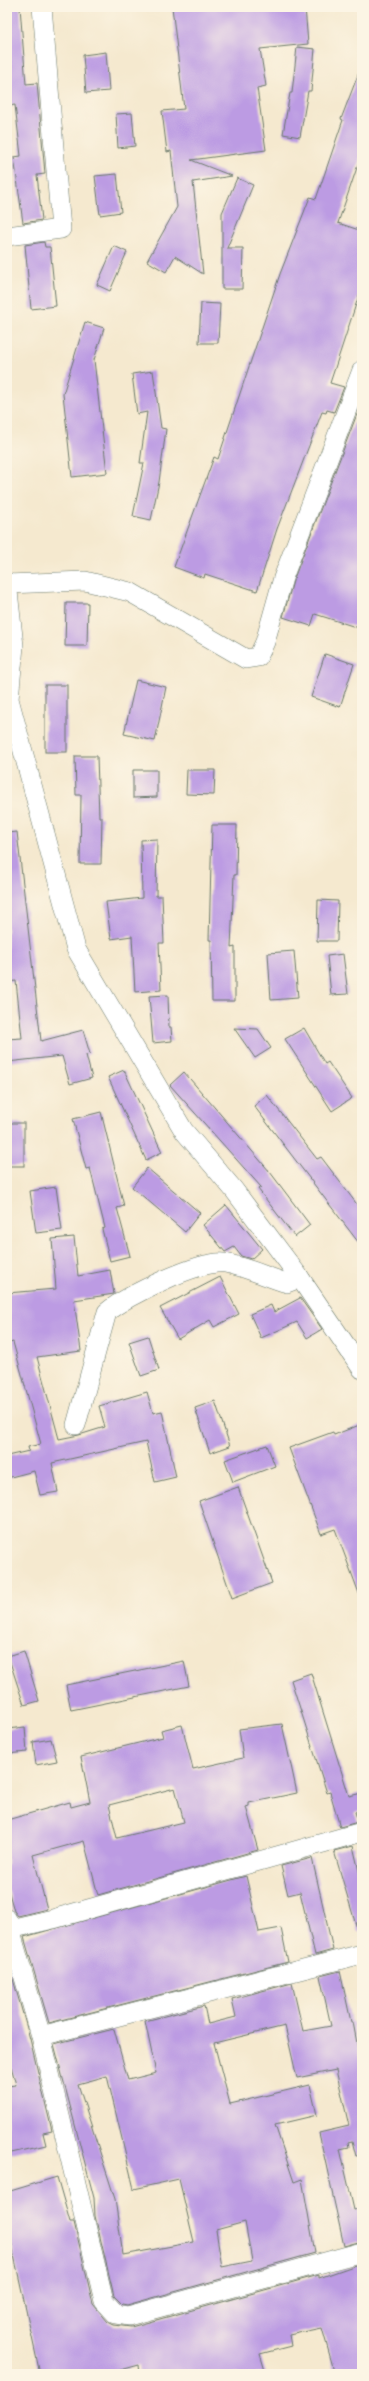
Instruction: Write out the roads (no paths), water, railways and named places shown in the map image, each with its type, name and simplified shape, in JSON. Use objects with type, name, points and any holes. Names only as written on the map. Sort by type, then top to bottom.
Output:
[{"type":"street","points":[[7,236],[61,229],[42,7]]},
{"type":"street","points":[[362,370],[283,578],[265,642],[258,657],[246,659],[130,592],[85,581],[7,583],[14,646],[9,700],[76,949],[184,1131],[234,1190],[300,1278],[362,1369]]},
{"type":"street","points":[[76,1425],[107,1312],[132,1294],[206,1265],[224,1263],[287,1283],[300,1278]]},
{"type":"street","points":[[362,1832],[53,1919],[8,1924],[41,2036],[104,2301],[116,2314],[128,2316],[362,2252]]},
{"type":"street","points":[[41,2036],[362,1954]]}]
